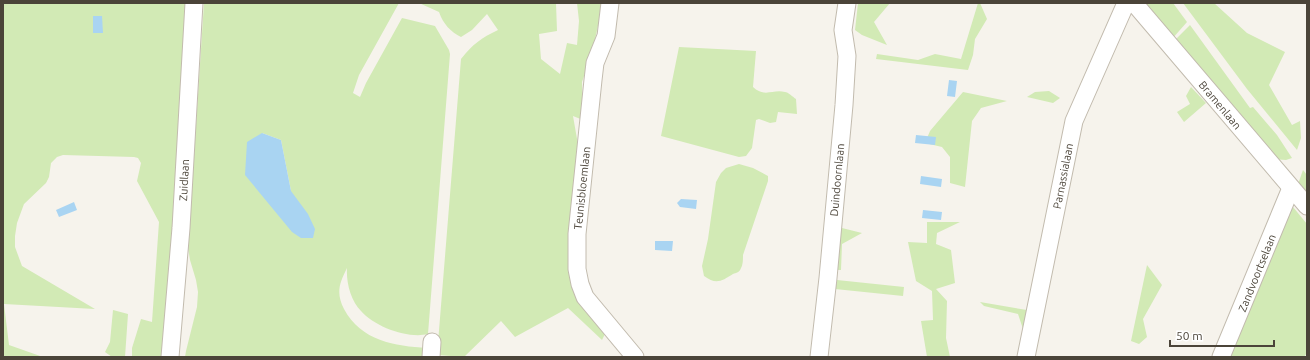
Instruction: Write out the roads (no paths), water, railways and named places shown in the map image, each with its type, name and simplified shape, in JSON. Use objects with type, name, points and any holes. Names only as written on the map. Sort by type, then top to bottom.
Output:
[{"type":"street","name":"Zuidlaan","points":[[170,357],[181,228],[194,3]]},
{"type":"street","name":"Teunisbloemlaan","points":[[610,3],[606,36],[595,63],[577,234],[577,269],[580,284],[586,297],[635,357]]},
{"type":"street","name":"Duindoornlaan","points":[[819,357],[844,105],[847,56],[843,30],[847,3]]},
{"type":"street","name":"Parnassialaan","points":[[1026,357],[1074,122],[1126,3]]},
{"type":"street","name":"Bramenlaan","points":[[1134,3],[1307,206]]},
{"type":"street","name":"Zandvoortselaan","points":[[1221,357],[1291,188]]},
{"type":"water","points":[[93,16],[102,16],[103,33],[93,33]]},
{"type":"water","points":[[949,80],[957,81],[955,97],[947,96]]},
{"type":"water","points":[[262,133],[281,140],[291,191],[308,214],[315,229],[313,238],[301,238],[292,232],[245,175],[247,142]]},
{"type":"water","points":[[916,135],[936,137],[935,145],[915,143]]},
{"type":"water","points":[[921,176],[942,179],[941,187],[920,184]]},
{"type":"water","points":[[681,199],[697,200],[696,209],[680,207],[677,203]]},
{"type":"water","points":[[74,202],[77,210],[59,217],[56,210]]},
{"type":"water","points":[[923,210],[942,212],[941,220],[922,218]]},
{"type":"water","points":[[655,241],[673,241],[672,251],[655,250]]}]
